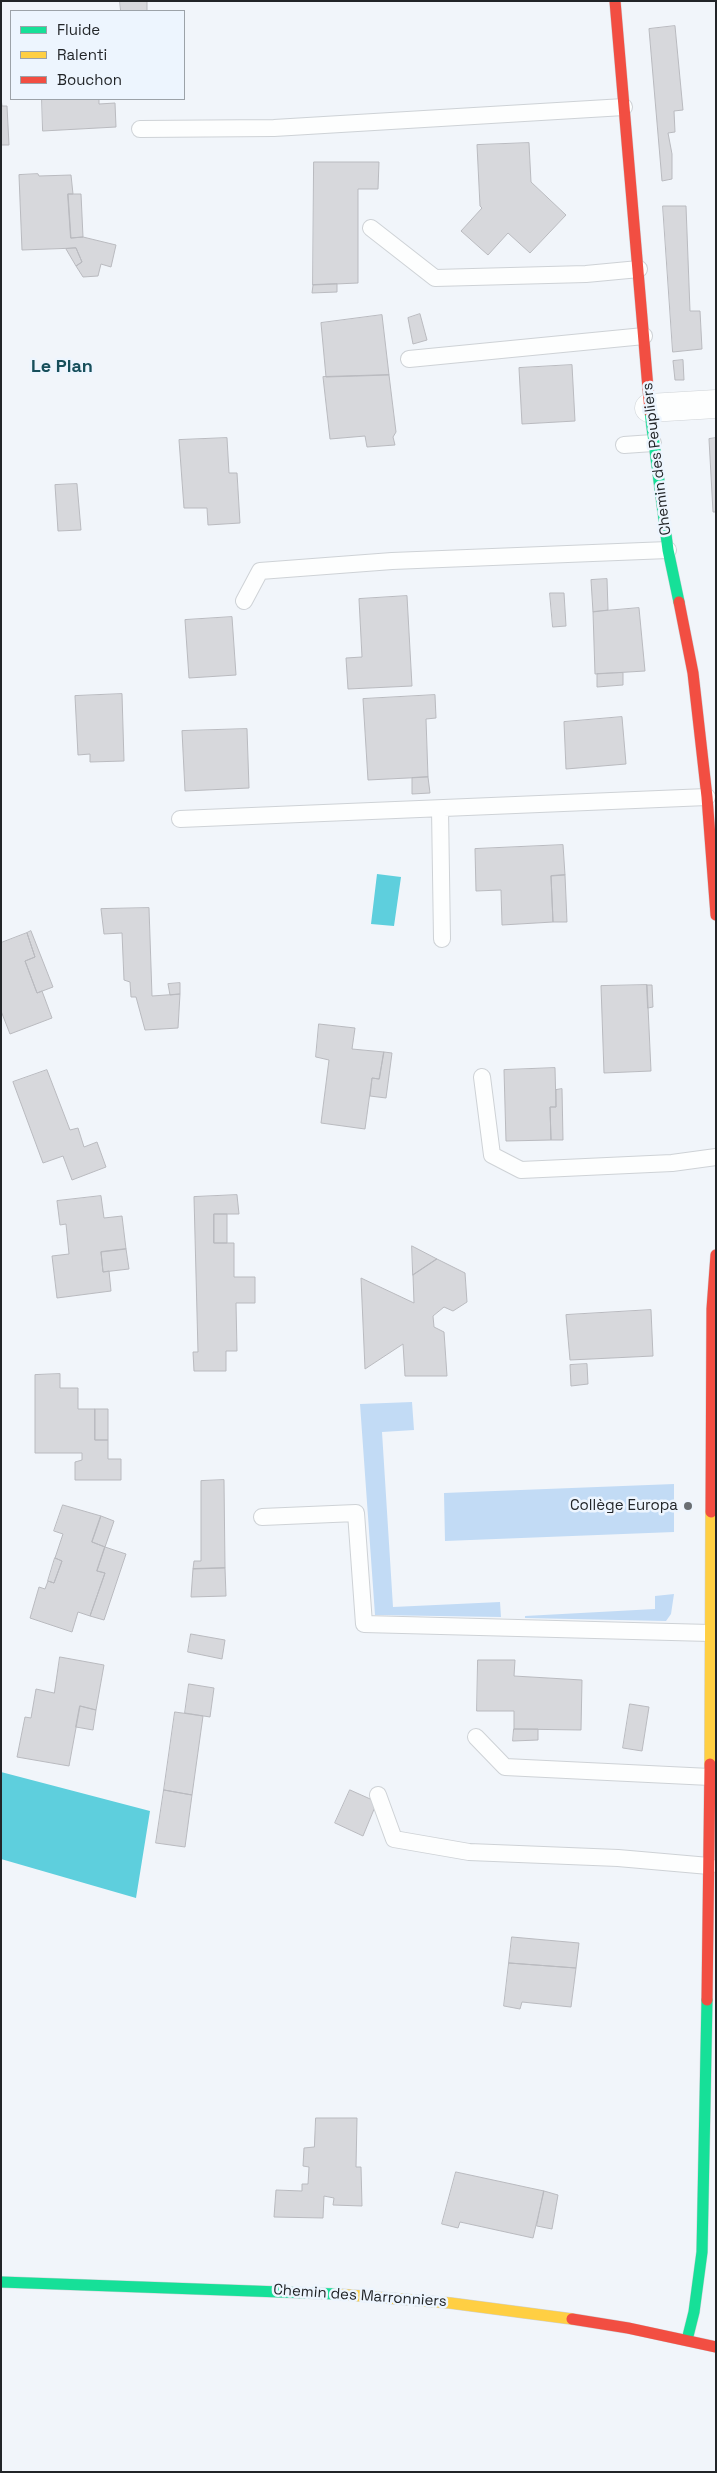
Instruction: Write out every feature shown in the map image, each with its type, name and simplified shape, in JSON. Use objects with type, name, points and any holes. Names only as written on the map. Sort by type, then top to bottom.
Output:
[{"type":"street","name":"Chemin des Peupliers","points":[[615,1],[639,269],[649,408],[668,550],[693,673],[707,797],[716,915]]},
{"type":"street","points":[[649,408],[716,404]]},
{"type":"street","points":[[687,2340],[694,2312],[702,2252],[712,1745],[710,1633],[712,1309],[716,1255]]},
{"type":"street","name":"Chemin des Marronniers","points":[[1,2282],[248,2288],[448,2302],[548,2314],[716,2347]]},
{"type":"lane","points":[[140,129],[274,128],[624,107]]},
{"type":"lane","points":[[371,228],[435,278],[586,274],[639,269]]},
{"type":"lane","points":[[409,358],[644,336]]},
{"type":"lane","points":[[624,445],[653,444]]},
{"type":"lane","points":[[244,601],[260,571],[392,560],[668,550]]},
{"type":"lane","points":[[180,819],[707,797]]},
{"type":"lane","points":[[440,809],[442,939]]},
{"type":"lane","points":[[482,1078],[492,1155],[521,1170],[672,1163],[716,1157]]},
{"type":"lane","points":[[262,1517],[356,1513],[364,1624],[710,1633]]},
{"type":"lane","points":[[476,1737],[505,1767],[710,1777]]},
{"type":"lane","points":[[378,1795],[394,1839],[470,1852],[618,1858],[709,1866]]},
{"type":"shaded area","points":[[412,1402],[414,1430],[382,1432],[393,1607],[500,1602],[501,1617],[375,1615],[360,1404]]},
{"type":"shaded area","points":[[674,1484],[674,1532],[445,1541],[444,1493]]},
{"type":"shaded area","points":[[674,1594],[671,1614],[666,1621],[525,1618],[525,1616],[655,1609],[655,1596]]},
{"type":"water","points":[[377,874],[401,877],[394,926],[371,924]]},
{"type":"water","points":[[1,1772],[150,1811],[136,1898],[1,1859]]},
{"type":"building","points":[[120,1],[147,1],[147,10],[121,10]]},
{"type":"building","points":[[675,26],[683,110],[674,111],[675,132],[668,133],[672,154],[672,179],[662,181],[649,29]]},
{"type":"building","points":[[1,98],[2,106],[7,106],[9,145],[1,145]]},
{"type":"building","points":[[42,100],[99,100],[99,104],[115,103],[116,127],[43,131]]},
{"type":"building","points":[[529,143],[531,182],[566,215],[530,253],[508,233],[488,255],[461,231],[482,208],[480,206],[477,145]]},
{"type":"building","points":[[314,162],[379,162],[378,189],[358,189],[358,283],[313,285]]},
{"type":"building","points":[[38,174],[39,176],[71,175],[73,194],[68,194],[71,238],[83,237],[116,245],[111,267],[101,264],[98,276],[83,277],[76,266],[82,262],[76,248],[22,250],[19,175]]},
{"type":"building","points":[[68,194],[81,194],[83,237],[71,238]]},
{"type":"building","points":[[663,206],[686,206],[690,311],[700,311],[702,349],[673,352]]},
{"type":"building","points":[[76,248],[82,262],[76,266],[66,249]]},
{"type":"building","points":[[337,284],[337,292],[312,293],[313,285]]},
{"type":"building","points":[[420,314],[427,340],[413,344],[408,318]]},
{"type":"building","points":[[382,315],[389,375],[326,377],[321,323]]},
{"type":"building","points":[[683,360],[684,380],[675,380],[673,361]]},
{"type":"building","points":[[572,365],[575,421],[522,424],[519,368]]},
{"type":"building","points":[[389,375],[396,432],[393,437],[395,445],[367,447],[365,436],[330,439],[323,377]]},
{"type":"building","points":[[227,438],[229,473],[237,473],[240,523],[208,525],[207,508],[184,508],[179,440]]},
{"type":"building","points":[[716,438],[716,512],[713,512],[709,439]]},
{"type":"building","points":[[77,484],[81,530],[58,531],[55,485]]},
{"type":"building","points":[[607,579],[608,610],[593,612],[591,580]]},
{"type":"building","points":[[550,593],[564,593],[566,626],[553,627]]},
{"type":"building","points":[[407,596],[412,686],[348,689],[346,658],[362,657],[359,599]]},
{"type":"building","points":[[639,608],[645,671],[595,674],[593,612]]},
{"type":"building","points":[[232,617],[236,675],[189,678],[185,620]]},
{"type":"building","points":[[623,673],[623,685],[597,687],[597,674]]},
{"type":"building","points":[[122,694],[124,761],[90,762],[90,754],[78,755],[75,696]]},
{"type":"building","points":[[435,695],[436,718],[426,719],[428,777],[368,780],[363,699]]},
{"type":"building","points":[[622,717],[626,764],[566,769],[564,722]]},
{"type":"building","points":[[247,729],[249,788],[185,791],[182,731]]},
{"type":"building","points":[[428,777],[430,793],[412,794],[412,778]]},
{"type":"building","points":[[563,845],[565,875],[551,876],[553,922],[502,925],[501,890],[476,891],[475,849]]},
{"type":"building","points":[[565,875],[567,922],[553,922],[551,876]]},
{"type":"building","points":[[149,908],[152,996],[180,994],[178,1028],[145,1030],[136,997],[131,997],[130,982],[124,980],[122,933],[104,934],[101,909]]},
{"type":"building","points":[[31,931],[53,987],[37,993],[25,961],[35,957],[27,933]]},
{"type":"building","points":[[27,933],[35,957],[25,961],[37,993],[42,991],[52,1018],[10,1034],[1,1011],[1,943]]},
{"type":"building","points":[[180,983],[180,994],[170,995],[168,984]]},
{"type":"building","points":[[647,985],[652,985],[653,1007],[648,1008]]},
{"type":"building","points":[[647,985],[651,1071],[604,1073],[601,986]]},
{"type":"building","points":[[319,1024],[355,1028],[352,1049],[384,1052],[379,1079],[372,1078],[365,1129],[321,1123],[329,1060],[316,1057]]},
{"type":"building","points":[[384,1052],[392,1053],[386,1098],[370,1096],[372,1078],[379,1079]]},
{"type":"building","points":[[555,1068],[556,1107],[550,1107],[551,1140],[506,1141],[504,1070]]},
{"type":"building","points":[[47,1070],[70,1130],[78,1128],[84,1147],[97,1142],[106,1167],[72,1180],[63,1156],[43,1163],[13,1082]]},
{"type":"building","points":[[562,1089],[563,1140],[551,1140],[550,1107],[556,1107],[556,1090]]},
{"type":"building","points":[[237,1195],[239,1214],[214,1214],[214,1243],[234,1243],[234,1277],[255,1277],[255,1303],[236,1303],[237,1351],[226,1351],[226,1371],[194,1371],[193,1352],[198,1352],[194,1197]]},
{"type":"building","points":[[101,1196],[104,1218],[122,1216],[126,1249],[101,1252],[103,1272],[109,1271],[111,1291],[57,1298],[52,1256],[69,1254],[66,1224],[60,1225],[57,1201]]},
{"type":"building","points":[[214,1214],[227,1214],[227,1243],[214,1243]]},
{"type":"building","points":[[412,1246],[437,1259],[413,1275]]},
{"type":"building","points":[[126,1249],[129,1269],[103,1272],[101,1252]]},
{"type":"building","points":[[437,1259],[465,1273],[467,1302],[453,1311],[444,1307],[433,1316],[434,1327],[444,1332],[447,1376],[405,1376],[403,1344],[365,1369],[361,1278],[414,1303],[413,1275]]},
{"type":"building","points":[[651,1310],[653,1356],[570,1360],[566,1315]]},
{"type":"building","points":[[587,1364],[588,1384],[571,1386],[570,1365]]},
{"type":"building","points":[[60,1374],[60,1388],[78,1388],[78,1409],[95,1409],[95,1440],[108,1440],[108,1459],[121,1459],[121,1480],[75,1480],[75,1462],[82,1460],[82,1453],[35,1453],[35,1375]]},
{"type":"building","points":[[95,1409],[108,1409],[108,1440],[95,1440]]},
{"type":"building","points":[[224,1480],[225,1568],[193,1569],[194,1561],[201,1561],[201,1481]]},
{"type":"building","points":[[63,1505],[101,1516],[92,1542],[105,1547],[97,1571],[105,1573],[90,1616],[78,1612],[72,1632],[30,1618],[39,1587],[45,1589],[48,1581],[54,1583],[62,1561],[55,1558],[63,1534],[54,1531]]},
{"type":"building","points":[[101,1516],[114,1521],[105,1547],[92,1542]]},
{"type":"building","points":[[105,1547],[126,1554],[104,1620],[90,1616],[105,1573],[97,1571]]},
{"type":"building","points":[[55,1558],[62,1561],[54,1583],[48,1581]]},
{"type":"building","points":[[225,1568],[226,1596],[191,1597],[193,1569]]},
{"type":"building","points":[[191,1634],[225,1640],[222,1659],[188,1652]]},
{"type":"building","points":[[60,1657],[104,1665],[96,1710],[80,1706],[69,1766],[17,1757],[25,1717],[31,1718],[36,1689],[54,1693]]},
{"type":"building","points":[[478,1660],[515,1660],[514,1676],[582,1680],[581,1730],[514,1729],[514,1711],[477,1711]]},
{"type":"building","points":[[189,1684],[214,1688],[210,1717],[185,1713]]},
{"type":"building","points":[[630,1704],[649,1707],[642,1751],[623,1748]]},
{"type":"building","points":[[80,1706],[96,1710],[93,1730],[76,1727]]},
{"type":"building","points":[[175,1712],[203,1716],[192,1795],[164,1790]]},
{"type":"building","points":[[514,1729],[538,1729],[538,1740],[513,1741]]},
{"type":"building","points":[[164,1790],[192,1795],[185,1847],[156,1843]]},
{"type":"building","points":[[350,1790],[377,1802],[363,1836],[335,1823]]},
{"type":"building","points":[[512,1937],[579,1943],[576,1968],[509,1963]]},
{"type":"building","points":[[509,1963],[576,1968],[571,2007],[522,2002],[520,2009],[504,2006]]},
{"type":"building","points":[[316,2118],[357,2118],[356,2167],[361,2167],[362,2206],[333,2205],[334,2198],[324,2196],[323,2218],[274,2217],[276,2190],[302,2191],[302,2184],[308,2184],[309,2167],[303,2166],[304,2148],[314,2147]]},
{"type":"building","points":[[456,2172],[544,2191],[533,2238],[460,2222],[458,2228],[442,2224]]},
{"type":"building","points":[[544,2191],[558,2195],[552,2229],[537,2226]]},
{"type":"traffic: fast","points":[[650,412],[668,550],[679,602]]},
{"type":"traffic: fast","points":[[687,2340],[694,2312],[702,2252],[707,2000]]},
{"type":"traffic: fast","points":[[1,2282],[336,2294]]},
{"type":"traffic: slow","points":[[710,1764],[711,1512]]},
{"type":"traffic: slow","points":[[336,2294],[450,2303],[572,2319]]},
{"type":"traffic: jam","points":[[615,1],[650,412]]},
{"type":"traffic: jam","points":[[679,602],[693,673],[707,797],[716,915]]},
{"type":"traffic: jam","points":[[711,1512],[712,1309],[716,1255]]},
{"type":"traffic: jam","points":[[707,2000],[710,1764]]},
{"type":"traffic: jam","points":[[572,2319],[628,2328],[716,2347]]},
{"type":"place","name":"Collège Europa","points":[[688,1506]]},
{"type":"district","name":"Le Plan","points":[[62,367]]}]
